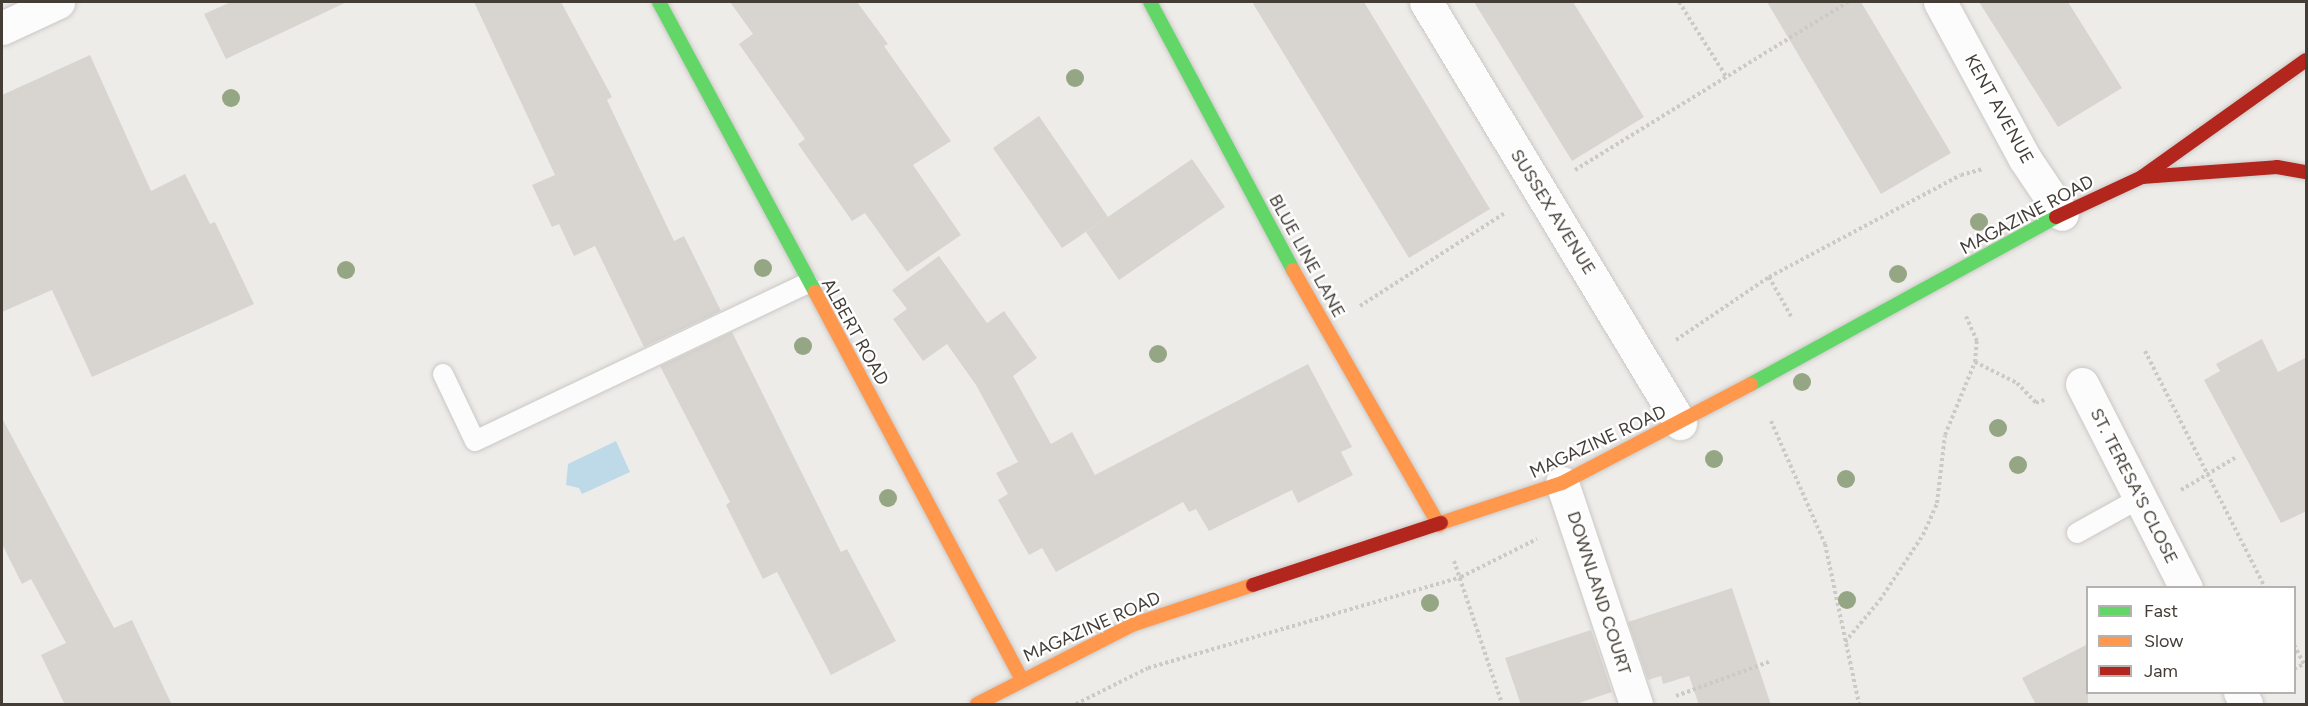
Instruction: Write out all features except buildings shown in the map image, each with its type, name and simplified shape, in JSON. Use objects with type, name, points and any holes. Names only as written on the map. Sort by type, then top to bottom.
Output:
[{"type":"street","points":[[2,28],[58,2]]},
{"type":"street","name":"ALBERT ROAD","points":[[659,2],[807,283],[1022,679]]},
{"type":"street","name":"BLUE LINE LANE","points":[[1150,2],[1269,229],[1439,525]]},
{"type":"street","name":"SUSSEX AVENUE","points":[[1426,2],[1540,192],[1645,360],[1680,423]]},
{"type":"street","name":"KENT AVENUE","points":[[1940,2],[2025,159],[2062,214]]},
{"type":"street","name":"MAGAZINE ROAD","points":[[977,705],[1022,679],[1131,625],[1234,588],[1439,525],[1562,483],[1680,423],[2062,214],[2142,177],[2307,60]]},
{"type":"street","name":"MAGAZINE ROAD","points":[[2142,177],[2277,167],[2307,172]]},
{"type":"street","name":"ST. TERESA'S CLOSE","points":[[2082,384],[2185,586]]},
{"type":"street","name":"DOWNLAND COURT","points":[[1562,483],[1650,703]]},
{"type":"lane","points":[[443,374],[475,441],[807,283]]},
{"type":"lane","points":[[2077,532],[2143,504]]},
{"type":"path","points":[[1679,2],[1727,78]]},
{"type":"path","points":[[1326,327],[1848,2]]},
{"type":"path","points":[[1645,360],[1769,278],[1961,175],[2025,159]]},
{"type":"path","points":[[1845,642],[1880,600],[1923,535],[1937,503],[1945,435],[1975,362],[1977,340],[1962,309]]},
{"type":"path","points":[[2145,351],[2264,586]]},
{"type":"path","points":[[1975,362],[2017,383],[2036,403],[2082,384]]},
{"type":"path","points":[[1779,411],[1769,417],[1825,544],[1859,705]]},
{"type":"path","points":[[2143,504],[2208,474],[2235,458]]},
{"type":"path","points":[[1439,525],[1461,577],[1502,705]]},
{"type":"path","points":[[2296,647],[2305,663]]},
{"type":"path","points":[[1650,703],[1771,661]]},
{"type":"water","points":[[616,441],[630,472],[582,494],[579,488],[566,485],[568,464]]},
{"type":"traffic: fast","points":[[659,2],[815,292]]},
{"type":"traffic: fast","points":[[1150,2],[1293,270]]},
{"type":"traffic: fast","points":[[1751,384],[2056,217]]},
{"type":"traffic: slow","points":[[1293,270],[1439,525]]},
{"type":"traffic: slow","points":[[815,292],[1022,679]]},
{"type":"traffic: slow","points":[[1441,523],[1562,483],[1751,384]]},
{"type":"traffic: slow","points":[[977,704],[1132,625],[1253,585]]},
{"type":"traffic: jam","points":[[2056,217],[2142,177],[2306,60]]},
{"type":"traffic: jam","points":[[2142,177],[2277,167],[2306,172]]},
{"type":"traffic: jam","points":[[1253,585],[1441,523]]}]
